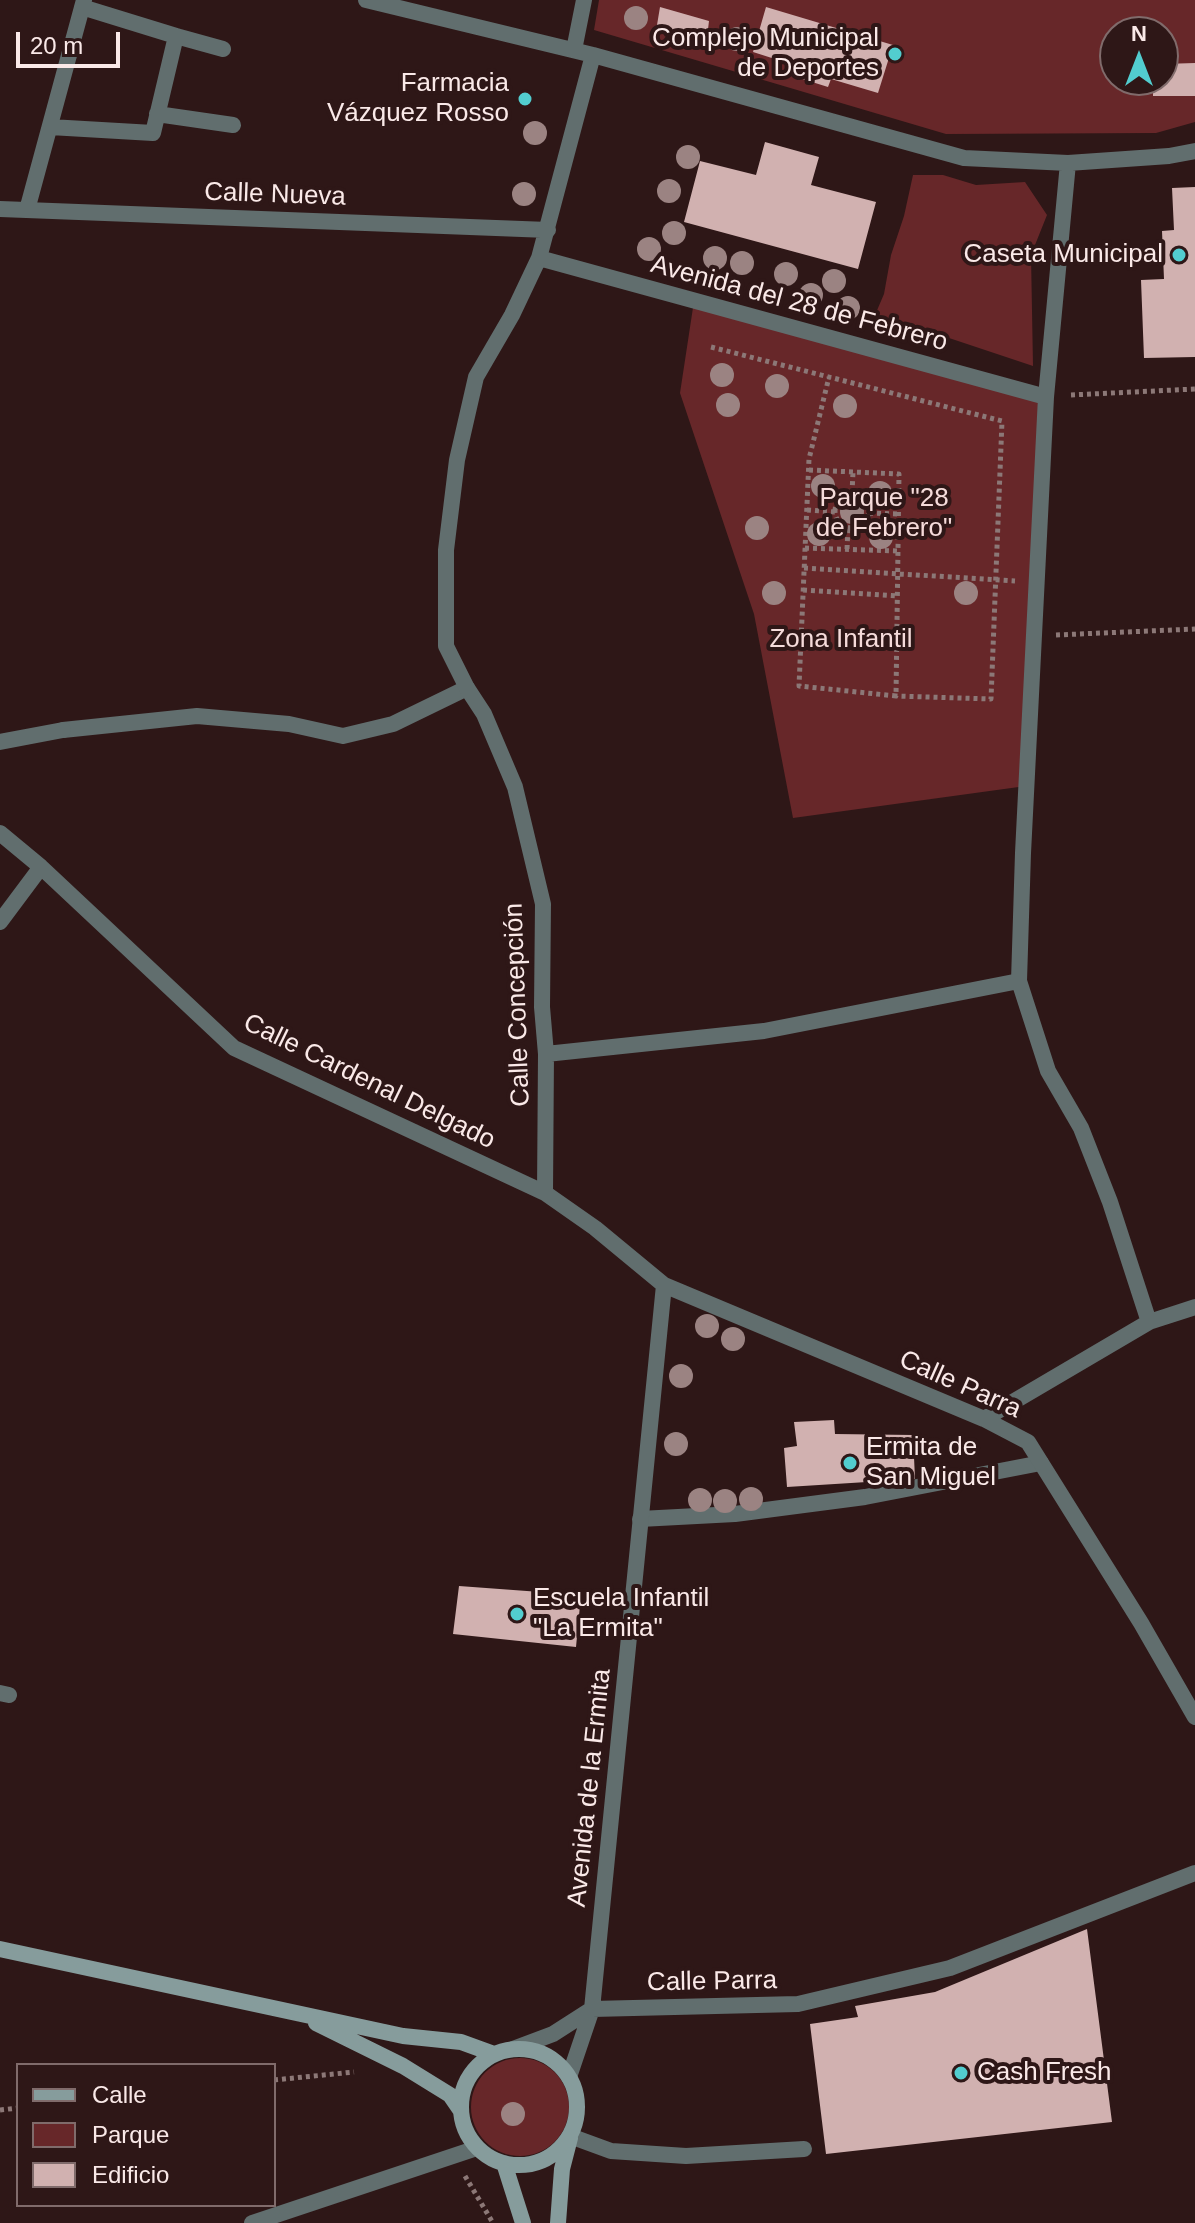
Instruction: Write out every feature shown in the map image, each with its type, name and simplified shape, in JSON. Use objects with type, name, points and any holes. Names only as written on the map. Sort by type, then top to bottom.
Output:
[{"type":"main road","points":[[0,1949],[403,2036],[461,2042],[494,2054]]},
{"type":"main road","points":[[296,2014],[403,2066],[450,2095],[461,2111],[469,2137],[489,2157],[504,2163],[523,2165],[542,2161],[558,2150],[570,2136]]},
{"type":"main road","points":[[461,2111],[462,2094],[468,2078],[479,2064],[494,2054],[513,2049],[529,2050],[545,2055],[558,2064],[575,2090],[577,2106],[562,2169],[558,2223]]},
{"type":"main road","points":[[504,2163],[523,2223]]},
{"type":"street","points":[[366,0],[593,55],[964,158],[1068,163],[1169,156],[1195,151]]},
{"type":"street","points":[[574,50],[584,0]]},
{"type":"street","points":[[27,210],[83,3],[223,49]]},
{"type":"street","points":[[50,127],[153,133],[176,36]]},
{"type":"street","name":"Calle Concepción","points":[[545,1193],[543,904],[515,787],[484,714],[446,646],[446,550],[457,460],[476,377],[512,315],[539,258],[593,55]]},
{"type":"street","points":[[157,114],[233,125]]},
{"type":"street","points":[[1068,163],[1046,397],[1019,981],[1048,1071],[1081,1128],[1110,1202],[1149,1322]]},
{"type":"street","name":"Calle Nueva","points":[[0,209],[548,230]]},
{"type":"street","name":"Avenida del 28 de Febrero","points":[[539,258],[1046,397]]},
{"type":"street","points":[[0,742],[63,730],[197,716],[289,724],[343,736],[393,724],[467,688]]},
{"type":"street","name":"Calle Cardenal Delgado","points":[[0,833],[41,867],[234,1048],[545,1193],[595,1228],[664,1285]]},
{"type":"street","points":[[0,922],[41,867]]},
{"type":"street","points":[[546,1054],[764,1031],[1019,981]]},
{"type":"street","name":"Calle Parra","points":[[664,1285],[984,1419],[1028,1442],[1141,1623],[1195,1717]]},
{"type":"street","name":"Avenida de la Ermita","points":[[569,2077],[592,2009],[664,1285]]},
{"type":"street","points":[[984,1419],[1149,1322],[1195,1307]]},
{"type":"street","points":[[640,1519],[735,1514],[865,1497],[1041,1463]]},
{"type":"street","name":"Calle Parra","points":[[592,2009],[798,2004],[950,1968],[1195,1873]]},
{"type":"street","points":[[513,2049],[553,2034],[592,2009]]},
{"type":"street","points":[[570,2136],[611,2151],[686,2156],[804,2149]]},
{"type":"street","points":[[252,2223],[477,2148]]},
{"type":"path","points":[[711,347],[829,377],[1002,421],[991,699],[896,696],[799,686],[809,470],[829,377]]},
{"type":"path","points":[[1046,397],[1195,389]]},
{"type":"path","points":[[809,470],[899,474],[896,696]]},
{"type":"path","points":[[852,493],[853,472]]},
{"type":"path","points":[[852,493],[863,498],[869,513],[859,527],[848,528],[838,522],[835,512],[838,501],[852,493]]},
{"type":"path","points":[[807,510],[835,512]]},
{"type":"path","points":[[869,513],[899,514]]},
{"type":"path","points":[[847,549],[848,528]]},
{"type":"path","points":[[805,548],[899,551]]},
{"type":"path","points":[[804,568],[1036,582]]},
{"type":"path","points":[[803,590],[898,596]]},
{"type":"path","points":[[1033,636],[1195,629]]},
{"type":"path","points":[[276,2080],[360,2071]]},
{"type":"path","points":[[453,2156],[493,2223]]},
{"type":"green space","name":"Complejo Municipal de Deportes","points":[[599,0],[1195,0],[1195,122],[1156,133],[946,134],[594,30]]},
{"type":"green space","points":[[913,175],[943,175],[976,185],[1025,182],[1047,215],[1031,255],[1033,366],[931,332],[872,322],[884,294],[891,255]]},
{"type":"green space","name":"Parque \"28 de Febrero\"","points":[[694,301],[1046,397],[1026,786],[793,818],[754,614],[680,393]]},
{"type":"green space","points":[[520,2058],[539,2062],[555,2072],[565,2088],[569,2107],[565,2126],[555,2142],[539,2152],[520,2156],[501,2152],[485,2142],[475,2126],[471,2107],[475,2088],[485,2072],[501,2062]]},
{"type":"building","points":[[660,7],[709,21],[706,46],[656,31]]},
{"type":"building","points":[[766,7],[893,45],[878,93],[831,79],[828,87],[796,77],[800,67],[753,52]]},
{"type":"building","points":[[1195,63],[1195,96],[1179,96],[1179,64]]},
{"type":"building","points":[[765,142],[819,157],[811,185],[876,202],[858,269],[684,222],[700,161],[756,175]]},
{"type":"building","name":"Caseta Municipal","points":[[1195,187],[1195,357],[1144,358],[1141,280],[1164,279],[1162,231],[1174,230],[1172,188]]},
{"type":"building","name":"Ermita de San Miguel","points":[[834,1420],[835,1434],[913,1435],[915,1479],[787,1487],[784,1448],[797,1446],[794,1422]]},
{"type":"building","name":"Escuela Infantil \"La Ermita\"","points":[[459,1586],[581,1595],[576,1647],[453,1634]]},
{"type":"building","name":"Cash Fresh","points":[[1087,1929],[1112,2122],[826,2154],[810,2024],[858,2017],[855,2006],[935,1992]]},
{"type":"place","name":"Complejo Municipal de Deportes","points":[[895,54]]},
{"type":"place","name":"Farmacia Vázquez Rosso","points":[[525,99]]},
{"type":"place","name":"Caseta Municipal","points":[[1179,255]]},
{"type":"place","name":"Ermita de San Miguel","points":[[850,1463]]},
{"type":"place","name":"Escuela Infantil \"La Ermita\"","points":[[517,1614]]},
{"type":"place","name":"Cash Fresh","points":[[961,2073]]},
{"type":"park label","name":"Zona Infantil","points":[[841,640]]}]
